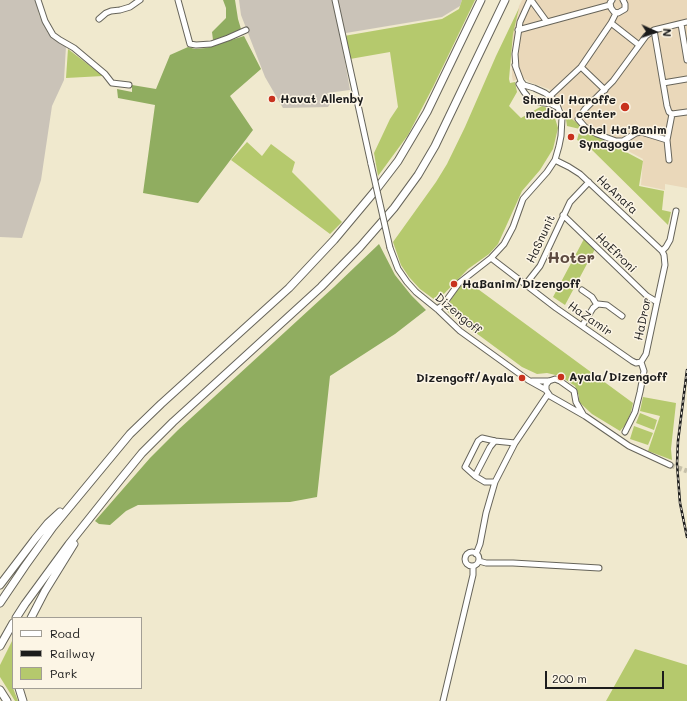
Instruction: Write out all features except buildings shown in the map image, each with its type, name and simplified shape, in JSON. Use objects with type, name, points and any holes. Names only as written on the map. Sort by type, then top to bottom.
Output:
[{"type":"highway","points":[[0,603],[39,546],[76,499],[136,429],[289,288],[366,203],[398,161],[427,112],[481,0]]},
{"type":"highway","points":[[17,617],[56,561],[99,505],[156,439],[321,287],[360,247],[394,208],[418,175],[435,146],[505,0]]},
{"type":"highway","points":[[0,585],[34,539],[48,523],[76,499]]},
{"type":"highway","points":[[32,617],[60,566],[99,505]]},
{"type":"highway","points":[[0,646],[11,626]]},
{"type":"highway","points":[[19,689],[23,701]]},
{"type":"highway","points":[[0,690],[7,701]]},
{"type":"street","points":[[38,0],[45,21],[53,35],[74,48],[105,74],[112,83],[129,85]]},
{"type":"street","points":[[99,19],[106,13],[130,7],[140,0]]},
{"type":"street","points":[[178,0],[190,44],[211,44],[246,30]]},
{"type":"street","name":"Dizengoff","points":[[335,0],[390,248],[398,269],[416,292],[437,309],[460,331],[562,404],[568,405]]},
{"type":"street","points":[[547,22],[530,0],[518,30],[515,54],[516,65],[519,79],[527,97],[557,107]]},
{"type":"street","points":[[550,96],[581,67],[611,23],[616,13],[621,12],[624,9],[625,4],[623,0]]},
{"type":"street","points":[[518,30],[611,3],[612,10],[616,13]]},
{"type":"street","points":[[611,23],[639,45]]},
{"type":"street","points":[[667,140],[641,132],[636,133],[623,141],[616,141],[597,134],[585,127],[578,121],[578,117],[613,81],[646,36],[654,30],[684,23],[687,60]]},
{"type":"street","points":[[654,30],[667,106],[669,112],[672,114]]},
{"type":"street","points":[[581,67],[605,90]]},
{"type":"street","points":[[437,309],[443,306],[458,283],[491,258],[504,244],[513,227],[523,199],[547,172],[555,160],[560,146],[562,118],[557,107],[550,96],[534,88],[524,86],[519,79]]},
{"type":"street","points":[[663,84],[687,79]]},
{"type":"street","points":[[672,114],[687,112]]},
{"type":"street","points":[[669,160],[667,140],[672,114]]},
{"type":"street","name":"HaAnafa","points":[[555,160],[580,174],[662,251]]},
{"type":"street","name":"HaSnunit","points":[[525,285],[540,266],[570,202],[589,182]]},
{"type":"street","points":[[662,251],[670,240],[676,211]]},
{"type":"street","name":"HaEfroni","points":[[563,215],[647,296],[658,302]]},
{"type":"street","name":"HaDror","points":[[626,432],[635,412],[640,392],[644,371],[641,362],[646,354],[658,302],[665,265],[662,251]]},
{"type":"street","name":"HaZamir","points":[[491,258],[525,285],[632,361],[636,363],[641,362]]},
{"type":"street","points":[[582,290],[592,297],[597,305]]},
{"type":"street","points":[[582,326],[593,308],[600,304],[607,305],[622,316]]},
{"type":"street","points":[[528,380],[548,381],[555,379],[566,385],[574,391],[578,406],[585,416]]},
{"type":"street","points":[[479,561],[476,554],[480,544],[486,513],[495,482],[515,443],[547,392],[546,385],[548,381]]},
{"type":"street","points":[[575,399],[568,405],[629,446],[670,465]]},
{"type":"street","points":[[495,482],[485,482],[464,467],[478,441],[482,438],[515,443]]},
{"type":"street","points":[[475,476],[490,447],[495,441]]},
{"type":"street","points":[[473,566],[468,564],[466,557],[470,553],[476,554]]},
{"type":"street","points":[[473,566],[479,561]]},
{"type":"street","points":[[479,561],[486,563],[599,568]]},
{"type":"street","points":[[443,701],[473,575],[473,566]]},
{"type":"shaded area","points":[[0,0],[36,0],[39,15],[48,33],[55,40],[66,46],[64,80],[52,106],[41,180],[22,238],[0,237]]},
{"type":"shaded area","points":[[239,0],[462,0],[460,6],[442,17],[340,34],[350,90],[327,93],[332,101],[328,107],[283,108],[265,77],[241,15]]},
{"type":"shaded area","name":"Shmuel Haroffe medical center","points":[[522,0],[687,0],[687,188],[665,184],[665,190],[641,185],[643,159],[572,121],[549,89],[522,78],[513,81],[513,34],[519,6]]},
{"type":"green space","points":[[223,0],[235,0],[241,29],[235,33],[213,40],[212,32],[226,18],[226,8]]},
{"type":"green space","points":[[462,0],[475,0],[408,135],[378,176],[374,153],[390,119],[398,107],[390,52],[350,59],[344,36],[442,19],[459,9]]},
{"type":"green space","points":[[519,8],[513,34],[509,79],[510,83],[515,82],[517,92],[509,106],[521,118],[542,106],[547,108],[554,115],[558,128],[553,149],[540,170],[522,191],[498,244],[489,254],[468,269],[439,299],[435,300],[420,289],[409,277],[401,265],[393,242],[436,182],[447,164]]},
{"type":"green space","points":[[244,36],[261,69],[230,96],[253,130],[198,203],[143,193],[155,105],[118,98],[117,89],[132,92],[132,85],[156,89],[170,55],[188,47],[195,49],[206,48]]},
{"type":"green space","points":[[68,49],[103,76],[66,78]]},
{"type":"green space","points":[[565,113],[594,135],[643,161],[639,186],[664,191],[662,210],[671,212],[668,225],[587,145],[577,140],[580,129],[567,126]]},
{"type":"green space","points":[[247,142],[262,156],[271,144],[295,162],[292,172],[342,222],[330,234],[231,160]]},
{"type":"green space","points":[[585,237],[595,249],[565,305],[553,297]]},
{"type":"green space","points":[[379,244],[395,275],[411,295],[426,310],[395,334],[330,376],[317,497],[290,502],[138,505],[126,511],[110,525],[99,524],[95,521],[150,458],[178,430]]},
{"type":"green space","points":[[467,281],[633,403],[626,424],[620,431],[592,414],[579,402],[579,396],[575,386],[560,376],[547,373],[537,374],[522,367],[449,313],[446,310],[446,307],[459,288]]},
{"type":"green space","points":[[643,397],[676,403],[671,449],[672,460],[648,451],[660,416],[640,411]]},
{"type":"green space","points":[[640,413],[657,420],[654,430],[636,423]]},
{"type":"green space","points":[[634,426],[653,433],[648,445],[630,439]]},
{"type":"green space","points":[[12,641],[12,689],[13,689],[18,701],[15,701],[0,677],[0,665]]},
{"type":"green space","points":[[635,649],[687,665],[687,701],[606,701]]},
{"type":"tunnel","points":[[670,465],[687,471]]},
{"type":"railway","points":[[687,370],[678,441],[677,464],[680,503],[687,537]]},
{"type":"place","name":"Havat Allenby","points":[[272,99]]},
{"type":"place","name":"Shmuel Haroffe medical center","points":[[625,107]]},
{"type":"place","name":"Ohel Ha'Banim Synagogue","points":[[571,137]]},
{"type":"place","name":"HaBanim/Dizengoff","points":[[454,284]]},
{"type":"place","name":"Ayala/Dizengoff","points":[[561,377]]},
{"type":"place","name":"Dizengoff/Ayala","points":[[522,378]]},
{"type":"district","name":"Hoter","points":[[571,258]]}]
